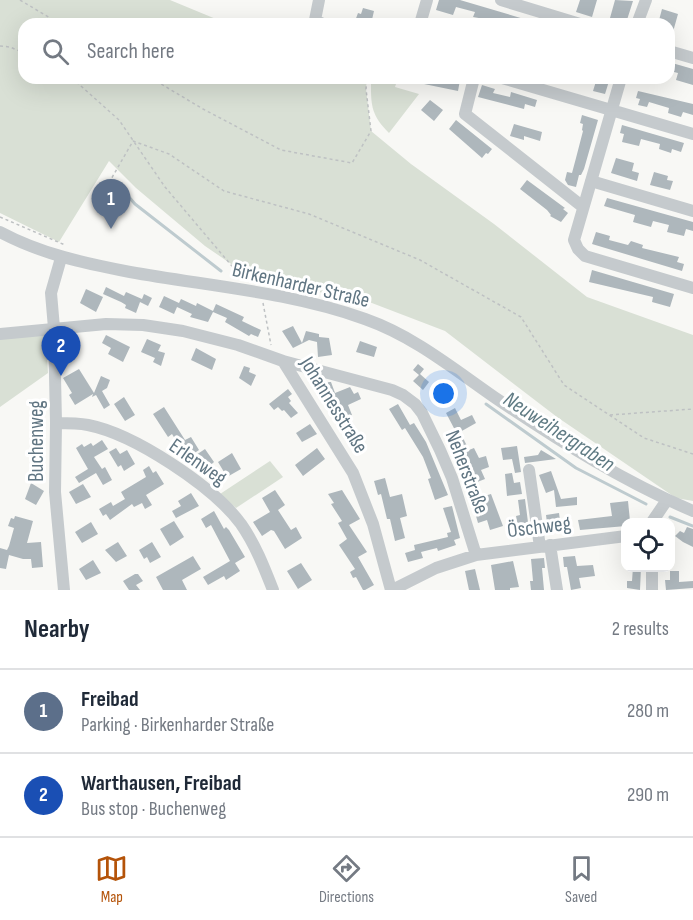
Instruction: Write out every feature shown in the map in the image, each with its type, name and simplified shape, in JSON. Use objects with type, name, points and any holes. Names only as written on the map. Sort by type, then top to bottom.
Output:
[{"type":"street","points":[[319,0],[319,18]]},
{"type":"street","points":[[422,18],[427,0]]},
{"type":"street","points":[[501,0],[554,18]]},
{"type":"street","points":[[640,18],[646,0]]},
{"type":"street","points":[[675,53],[693,58]]},
{"type":"street","points":[[472,84],[465,114],[583,207]]},
{"type":"street","points":[[522,84],[693,134]]},
{"type":"street","points":[[546,91],[548,84]]},
{"type":"street","points":[[619,84],[574,240],[578,249],[585,256],[693,288]]},
{"type":"street","points":[[591,181],[693,211]]},
{"type":"street","name":"Birkenharder Straße","points":[[0,232],[61,258],[151,276],[257,292],[330,308],[388,328],[433,352],[499,400],[626,480],[693,511]]},
{"type":"street","name":"Buchenweg","points":[[61,258],[51,293],[56,423],[55,492],[64,590]]},
{"type":"street","name":"Johannesstraße","points":[[0,334],[106,324],[143,325],[183,331],[238,345],[278,359],[299,385],[353,473],[373,524],[392,590]]},
{"type":"street","name":"Neherstraße","points":[[278,359],[392,390],[404,395],[415,404],[440,450],[476,555]]},
{"type":"street","points":[[299,385],[304,374],[316,368]]},
{"type":"street","name":"Erlenweg","points":[[56,423],[87,425],[114,434],[174,466],[207,489],[240,524],[261,559],[273,590]]},
{"type":"street","points":[[529,470],[557,590]]},
{"type":"street","points":[[655,518],[667,500]]},
{"type":"street","name":"Öschweg","points":[[392,590],[436,568],[476,555],[621,537]]},
{"type":"street","points":[[652,572],[652,590]]},
{"type":"path","points":[[20,0],[50,18]]},
{"type":"path","points":[[0,46],[18,51]]},
{"type":"path","points":[[79,84],[119,120],[165,187],[257,292],[278,359]]},
{"type":"path","points":[[161,84],[281,150],[352,163],[371,131],[366,84]]},
{"type":"path","points":[[106,188],[133,141]]},
{"type":"path","points":[[133,141],[169,154],[224,191],[309,214],[420,260],[521,317],[564,385],[644,438],[693,454]]},
{"type":"path","points":[[0,217],[64,245]]},
{"type":"path","points":[[609,415],[693,409]]},
{"type":"shaded area","points":[[0,0],[170,0],[214,18],[18,18],[18,84],[366,84],[371,131],[411,164],[494,224],[587,297],[693,335],[693,501],[676,498],[557,417],[445,331],[364,300],[256,281],[205,246],[136,188],[109,161],[59,242],[0,213]]},
{"type":"shaded area","points":[[371,84],[396,84],[395,87],[419,94],[389,133],[375,114]]},
{"type":"shaded area","points":[[45,326],[48,373],[0,407],[0,331]]},
{"type":"shaded area","points":[[270,461],[283,477],[236,508],[220,494]]},
{"type":"building","points":[[439,0],[460,0],[521,18],[479,18],[473,17],[475,12],[456,7],[453,15],[436,10]]},
{"type":"building","points":[[580,0],[597,0],[592,17],[576,12]]},
{"type":"building","points":[[615,0],[633,1],[628,18],[610,18]]},
{"type":"building","points":[[363,8],[374,11],[372,18],[356,18],[358,13],[361,14]]},
{"type":"building","points":[[662,9],[678,14],[675,25],[675,18],[660,18]]},
{"type":"building","points":[[675,64],[693,69],[693,85],[676,80],[678,73],[675,72]]},
{"type":"building","points":[[424,84],[459,84],[458,91]]},
{"type":"building","points":[[595,84],[608,84],[605,94],[593,91]]},
{"type":"building","points":[[482,85],[495,89],[493,93],[510,97],[511,92],[537,100],[535,107],[525,104],[524,109],[478,97]]},
{"type":"building","points":[[638,91],[693,104],[693,115],[683,112],[681,117],[668,113],[669,108],[649,102],[647,107],[638,105],[640,99],[636,98]]},
{"type":"building","points":[[430,100],[443,110],[434,121],[421,110]]},
{"type":"building","points":[[582,115],[598,120],[584,169],[579,175],[576,187],[568,185],[565,180],[567,172],[572,173],[576,158],[583,131],[583,124],[580,123]]},
{"type":"building","points":[[456,120],[492,149],[488,154],[486,153],[482,158],[449,129]]},
{"type":"building","points":[[514,124],[542,132],[540,141],[524,136],[524,140],[510,136]]},
{"type":"building","points":[[622,125],[684,143],[681,152],[672,149],[671,153],[659,149],[660,144],[641,139],[639,146],[622,142],[624,134],[620,133]]},
{"type":"building","points":[[616,158],[634,163],[632,171],[639,173],[637,181],[611,173]]},
{"type":"building","points":[[654,172],[668,176],[667,180],[673,181],[670,190],[650,185]]},
{"type":"building","points":[[527,180],[565,208],[563,209],[568,213],[561,222],[550,216],[547,210],[520,189]]},
{"type":"building","points":[[607,198],[693,222],[693,231],[686,229],[684,236],[667,232],[669,225],[653,221],[651,227],[633,222],[635,215],[604,206]]},
{"type":"building","points":[[596,232],[610,236],[609,240],[628,245],[631,241],[643,245],[642,248],[679,257],[677,262],[684,264],[682,271],[592,244]]},
{"type":"building","points":[[592,270],[674,294],[670,307],[652,302],[653,297],[589,282]]},
{"type":"building","points":[[106,287],[124,296],[126,292],[142,299],[144,294],[152,298],[148,306],[140,302],[136,313],[125,308],[126,305],[121,302],[103,294]]},
{"type":"building","points":[[86,289],[103,297],[96,312],[80,303]]},
{"type":"building","points":[[164,296],[179,303],[181,299],[196,306],[197,303],[213,311],[216,304],[244,317],[242,321],[261,330],[258,337],[251,334],[249,336],[225,322],[227,318],[213,312],[208,322],[190,317],[192,314],[177,307],[174,314],[159,307]]},
{"type":"building","points":[[293,326],[302,343],[306,331],[319,334],[319,337],[329,338],[332,355],[318,357],[317,342],[309,340],[293,348],[282,331]]},
{"type":"building","points":[[106,335],[130,347],[123,362],[108,354],[111,348],[102,343]]},
{"type":"building","points":[[147,339],[161,345],[158,351],[165,353],[161,366],[153,362],[155,358],[141,352]]},
{"type":"building","points":[[360,341],[377,347],[374,357],[356,352]]},
{"type":"building","points":[[196,348],[216,359],[212,370],[191,360]]},
{"type":"building","points":[[418,364],[424,369],[420,374],[429,382],[423,390],[413,381],[419,375],[413,370]]},
{"type":"building","points":[[244,366],[250,368],[249,372],[256,375],[251,386],[239,378]]},
{"type":"building","points":[[79,369],[94,393],[101,376],[110,380],[107,388],[102,391],[110,405],[104,409],[96,395],[92,397],[93,394],[75,405],[69,395],[72,393],[63,378]]},
{"type":"building","points":[[329,382],[335,393],[350,387],[354,394],[358,392],[361,399],[348,405],[352,415],[336,421],[328,399],[323,401],[317,386]]},
{"type":"building","points":[[288,389],[292,394],[288,397],[291,401],[289,403],[298,413],[291,418],[284,410],[278,407],[274,410],[269,404]]},
{"type":"building","points":[[124,397],[135,415],[125,421],[114,404]]},
{"type":"building","points":[[398,404],[410,425],[414,423],[426,442],[448,495],[435,500],[428,479],[431,478],[423,457],[405,428],[402,430],[389,409]]},
{"type":"building","points":[[164,407],[185,440],[191,437],[199,450],[187,458],[172,434],[168,437],[153,414]]},
{"type":"building","points":[[455,408],[461,420],[472,415],[476,423],[460,432],[469,450],[474,448],[479,458],[486,456],[489,467],[481,470],[485,479],[472,484],[464,463],[462,464],[447,437],[456,432],[446,413]]},
{"type":"building","points":[[310,424],[317,434],[302,442],[296,433]]},
{"type":"building","points":[[102,440],[108,449],[94,457],[102,469],[105,467],[112,480],[103,485],[96,473],[79,483],[75,477],[88,469],[76,448],[82,444],[84,447],[91,443],[93,446]]},
{"type":"building","points":[[517,446],[521,472],[515,473],[512,459],[503,460],[501,448]]},
{"type":"building","points":[[116,448],[120,454],[127,450],[135,464],[124,471],[121,465],[118,467],[109,452]]},
{"type":"building","points":[[317,448],[325,459],[303,476],[295,465]]},
{"type":"building","points":[[205,449],[214,462],[205,470],[196,455]]},
{"type":"building","points":[[541,450],[556,459],[525,463],[524,457],[538,455]]},
{"type":"building","points":[[232,453],[241,469],[227,477],[218,462]]},
{"type":"building","points":[[149,466],[153,473],[156,471],[164,484],[146,495],[152,505],[145,509],[142,503],[134,507],[132,504],[110,520],[106,514],[103,516],[99,509],[111,502],[113,506],[125,499],[121,492],[146,477],[143,470]]},
{"type":"building","points":[[551,471],[561,499],[577,497],[577,505],[556,507],[554,490],[546,493],[539,475]]},
{"type":"building","points":[[512,473],[514,483],[520,482],[522,494],[507,496],[505,474]]},
{"type":"building","points":[[385,478],[390,497],[402,494],[407,516],[400,518],[405,538],[395,541],[390,519],[387,519],[381,494],[378,495],[374,481]]},
{"type":"building","points":[[31,483],[44,491],[36,505],[25,499]]},
{"type":"building","points":[[83,484],[91,497],[76,504],[69,492]]},
{"type":"building","points":[[275,490],[285,505],[278,510],[291,530],[296,527],[302,538],[285,549],[274,531],[271,530],[262,536],[253,522],[270,512],[262,498]]},
{"type":"building","points":[[342,490],[360,519],[349,525],[367,552],[358,557],[374,585],[365,590],[356,577],[353,578],[350,572],[355,569],[339,545],[347,539],[338,523],[342,521],[331,504],[334,503],[328,494]]},
{"type":"building","points":[[191,493],[199,506],[176,518],[172,511],[181,506],[178,501]]},
{"type":"building","points":[[491,494],[503,526],[490,530],[487,520],[478,523],[476,516],[483,514],[478,498]]},
{"type":"building","points":[[525,499],[529,530],[519,531],[516,516],[520,515],[518,500]]},
{"type":"building","points":[[628,501],[630,518],[621,518],[621,526],[580,530],[578,520],[612,516],[610,503]]},
{"type":"building","points":[[452,506],[460,538],[454,540],[456,545],[438,551],[437,548],[421,552],[423,558],[408,562],[405,553],[415,550],[414,545],[448,537],[447,533],[451,532],[443,508]]},
{"type":"building","points":[[214,511],[224,529],[226,527],[229,530],[245,557],[235,563],[240,571],[226,580],[224,576],[208,585],[203,577],[230,561],[211,525],[206,528],[201,519]]},
{"type":"building","points":[[559,513],[561,529],[548,531],[546,515]]},
{"type":"building","points":[[15,516],[33,521],[27,543],[41,542],[43,567],[32,568],[31,559],[9,555],[6,569],[0,568],[0,548],[7,550],[9,546],[14,528],[8,526],[11,518],[14,519]]},
{"type":"building","points":[[174,521],[184,537],[170,546],[160,529]]},
{"type":"building","points":[[91,522],[98,534],[82,543],[75,532]]},
{"type":"building","points":[[687,527],[693,529],[693,547],[675,536],[680,531],[684,533]]},
{"type":"building","points":[[118,542],[127,556],[116,562],[105,550]]},
{"type":"building","points":[[152,542],[161,557],[150,563],[147,557],[144,559],[139,550]]},
{"type":"building","points":[[193,556],[201,569],[182,580],[187,590],[163,590],[156,577]]},
{"type":"building","points":[[575,556],[577,566],[593,565],[595,576],[579,578],[581,588],[571,590],[563,557]]},
{"type":"building","points":[[544,558],[545,568],[542,568],[544,590],[531,590],[530,581],[533,581],[531,559]]},
{"type":"building","points":[[93,560],[101,573],[86,580],[79,569]]},
{"type":"building","points":[[513,561],[519,587],[510,588],[510,590],[495,590],[491,565]]},
{"type":"building","points":[[301,563],[312,580],[298,589],[287,571]]},
{"type":"building","points":[[475,569],[480,590],[469,590],[465,571]]},
{"type":"building","points":[[679,571],[679,582],[693,581],[693,588],[666,590],[665,580],[670,580],[670,572]]},
{"type":"building","points":[[633,572],[641,572],[640,590],[627,588],[627,581],[632,581]]},
{"type":"building","points":[[138,574],[143,581],[136,585],[140,590],[129,590],[123,581]]},
{"type":"waterway","name":"Neuweihergraben","points":[[116,182],[135,204],[221,271]]},
{"type":"waterway","name":"Neuweihergraben","points":[[486,404],[576,468],[646,504]]},
{"type":"waterway","name":"Neuweihergraben","points":[[670,517],[693,526]]},
{"type":"place","name":"Freibad","points":[[111,229]]},
{"type":"place","name":"Warthausen, Freibad","points":[[61,376]]}]
